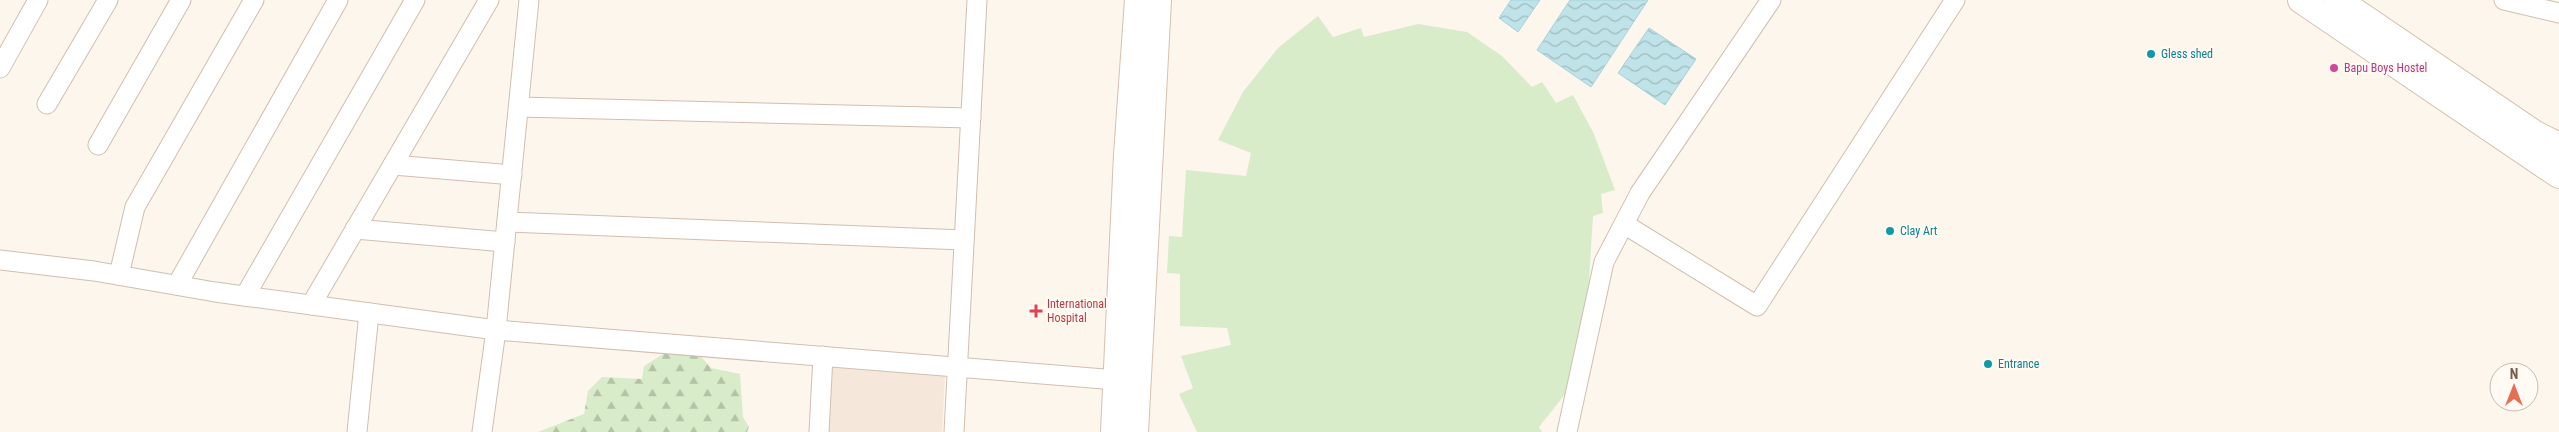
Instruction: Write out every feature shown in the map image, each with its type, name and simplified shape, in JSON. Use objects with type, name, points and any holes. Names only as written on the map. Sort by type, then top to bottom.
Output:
[{"type":"street","points":[[0,68],[38,0]]},
{"type":"street","points":[[47,104],[108,0]]},
{"type":"street","points":[[98,145],[182,0]]},
{"type":"street","points":[[118,275],[135,207],[254,0]]},
{"type":"street","points":[[176,285],[338,0]]},
{"type":"street","points":[[245,296],[414,0]]},
{"type":"street","points":[[310,305],[489,0]]},
{"type":"street","points":[[482,432],[496,330],[529,0]]},
{"type":"street","points":[[954,432],[977,0]]},
{"type":"street","points":[[1135,432],[1127,381],[1138,0]]},
{"type":"street","points":[[1114,432],[1127,381],[1158,0]]},
{"type":"street","points":[[1567,432],[1604,262],[1640,193],[1771,0]]},
{"type":"street","points":[[1624,224],[1757,306],[1955,0]]},
{"type":"street","points":[[2301,0],[2559,175]]},
{"type":"street","points":[[2338,0],[2535,134],[2559,146]]},
{"type":"street","points":[[2504,0],[2559,13]]},
{"type":"street","points":[[519,107],[971,118]]},
{"type":"street","points":[[393,164],[512,175]]},
{"type":"street","points":[[507,222],[964,240]]},
{"type":"street","points":[[355,229],[505,242]]},
{"type":"street","points":[[0,260],[118,275],[245,296],[496,330],[1127,381]]},
{"type":"street","points":[[356,432],[369,313]]},
{"type":"street","points":[[819,432],[822,356]]},
{"type":"shaded area","points":[[832,365],[945,376],[942,432],[827,432]]},
{"type":"green space","points":[[1318,16],[1333,37],[1361,28],[1364,37],[1418,24],[1467,32],[1502,56],[1532,87],[1542,82],[1556,103],[1573,95],[1594,134],[1615,190],[1601,194],[1603,213],[1593,216],[1587,313],[1566,393],[1539,427],[1542,432],[1197,432],[1179,394],[1193,388],[1181,356],[1231,345],[1227,328],[1180,326],[1180,274],[1167,273],[1169,236],[1182,237],[1186,170],[1246,176],[1251,153],[1218,140],[1243,92],[1278,48]]},
{"type":"green space","points":[[671,349],[697,352],[711,368],[740,374],[743,417],[749,427],[747,432],[538,432],[584,414],[588,391],[602,377],[642,379],[644,366]]},
{"type":"water","points":[[1511,0],[1540,0],[1518,32],[1499,18]]},
{"type":"water","points":[[1570,0],[1648,0],[1591,87],[1537,50]]},
{"type":"water","points":[[1649,28],[1696,59],[1665,105],[1618,73]]},
{"type":"place","name":"Gless shed","points":[[2151,54]]},
{"type":"place","name":"Bapu Boys Hostel","points":[[2334,68]]},
{"type":"place","name":"Clay Art","points":[[1890,231]]},
{"type":"place","name":"International Hospital","points":[[1036,311]]},
{"type":"place","name":"Entrance","points":[[1988,364]]}]
